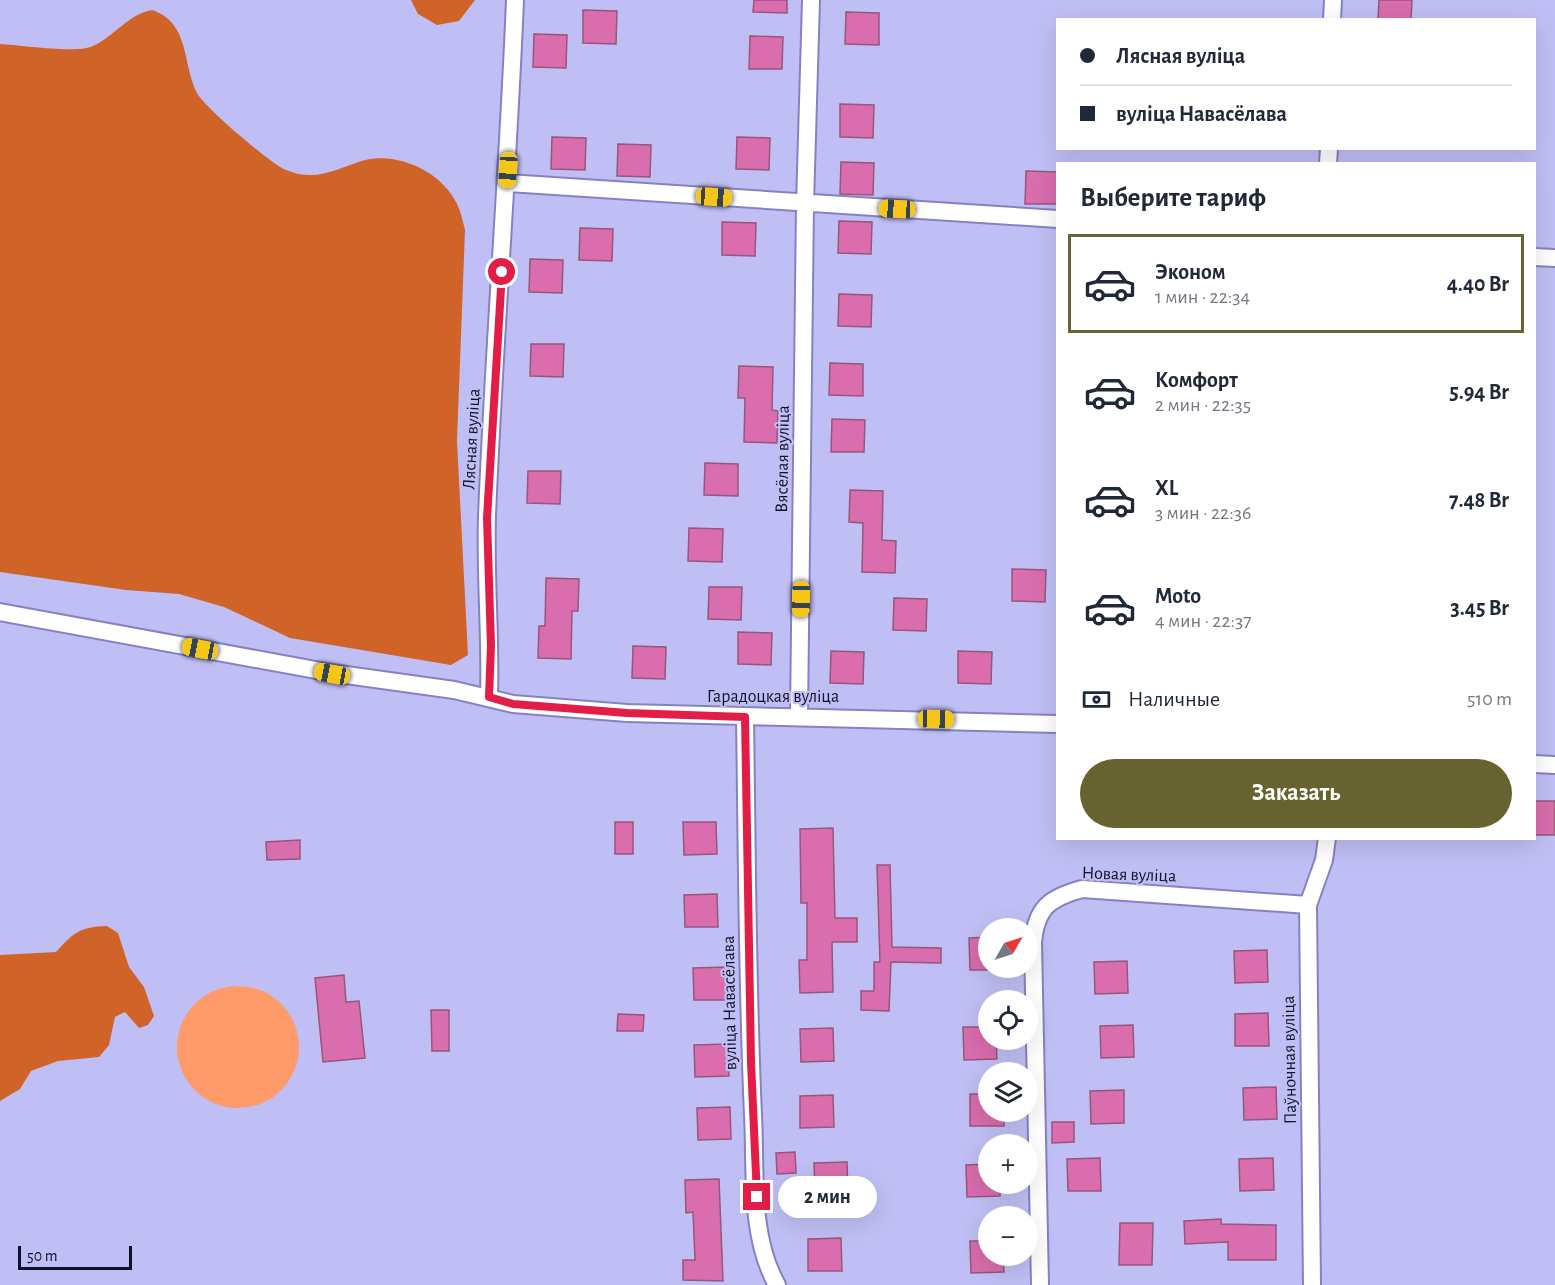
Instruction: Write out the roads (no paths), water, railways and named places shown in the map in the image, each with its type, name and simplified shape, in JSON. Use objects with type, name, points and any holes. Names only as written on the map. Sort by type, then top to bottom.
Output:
[{"type":"street","name":"Лясная вуліца","points":[[489,697],[491,646],[487,518],[507,183],[515,0]]},
{"type":"street","name":"Вясёлая вуліца","points":[[799,716],[805,204],[811,0]]},
{"type":"street","points":[[1332,18],[1333,0]]},
{"type":"street","points":[[507,183],[1056,219]]},
{"type":"street","points":[[1536,257],[1555,258]]},
{"type":"street","name":"Гарадоцкая вуліца","points":[[0,612],[332,674],[454,690],[513,704],[627,713],[1056,724]]},
{"type":"street","name":"вуліца Навасёлава","points":[[745,717],[751,1062],[758,1219],[761,1246],[768,1269],[777,1285]]},
{"type":"street","points":[[1536,764],[1555,765]]},
{"type":"street","name":"Паўночная вуліца","points":[[1312,1285],[1308,905],[1324,860],[1327,840]]},
{"type":"street","name":"Новая вуліца","points":[[1040,1285],[1033,943],[1035,924],[1040,913],[1051,901],[1082,889],[1308,905]]}]
